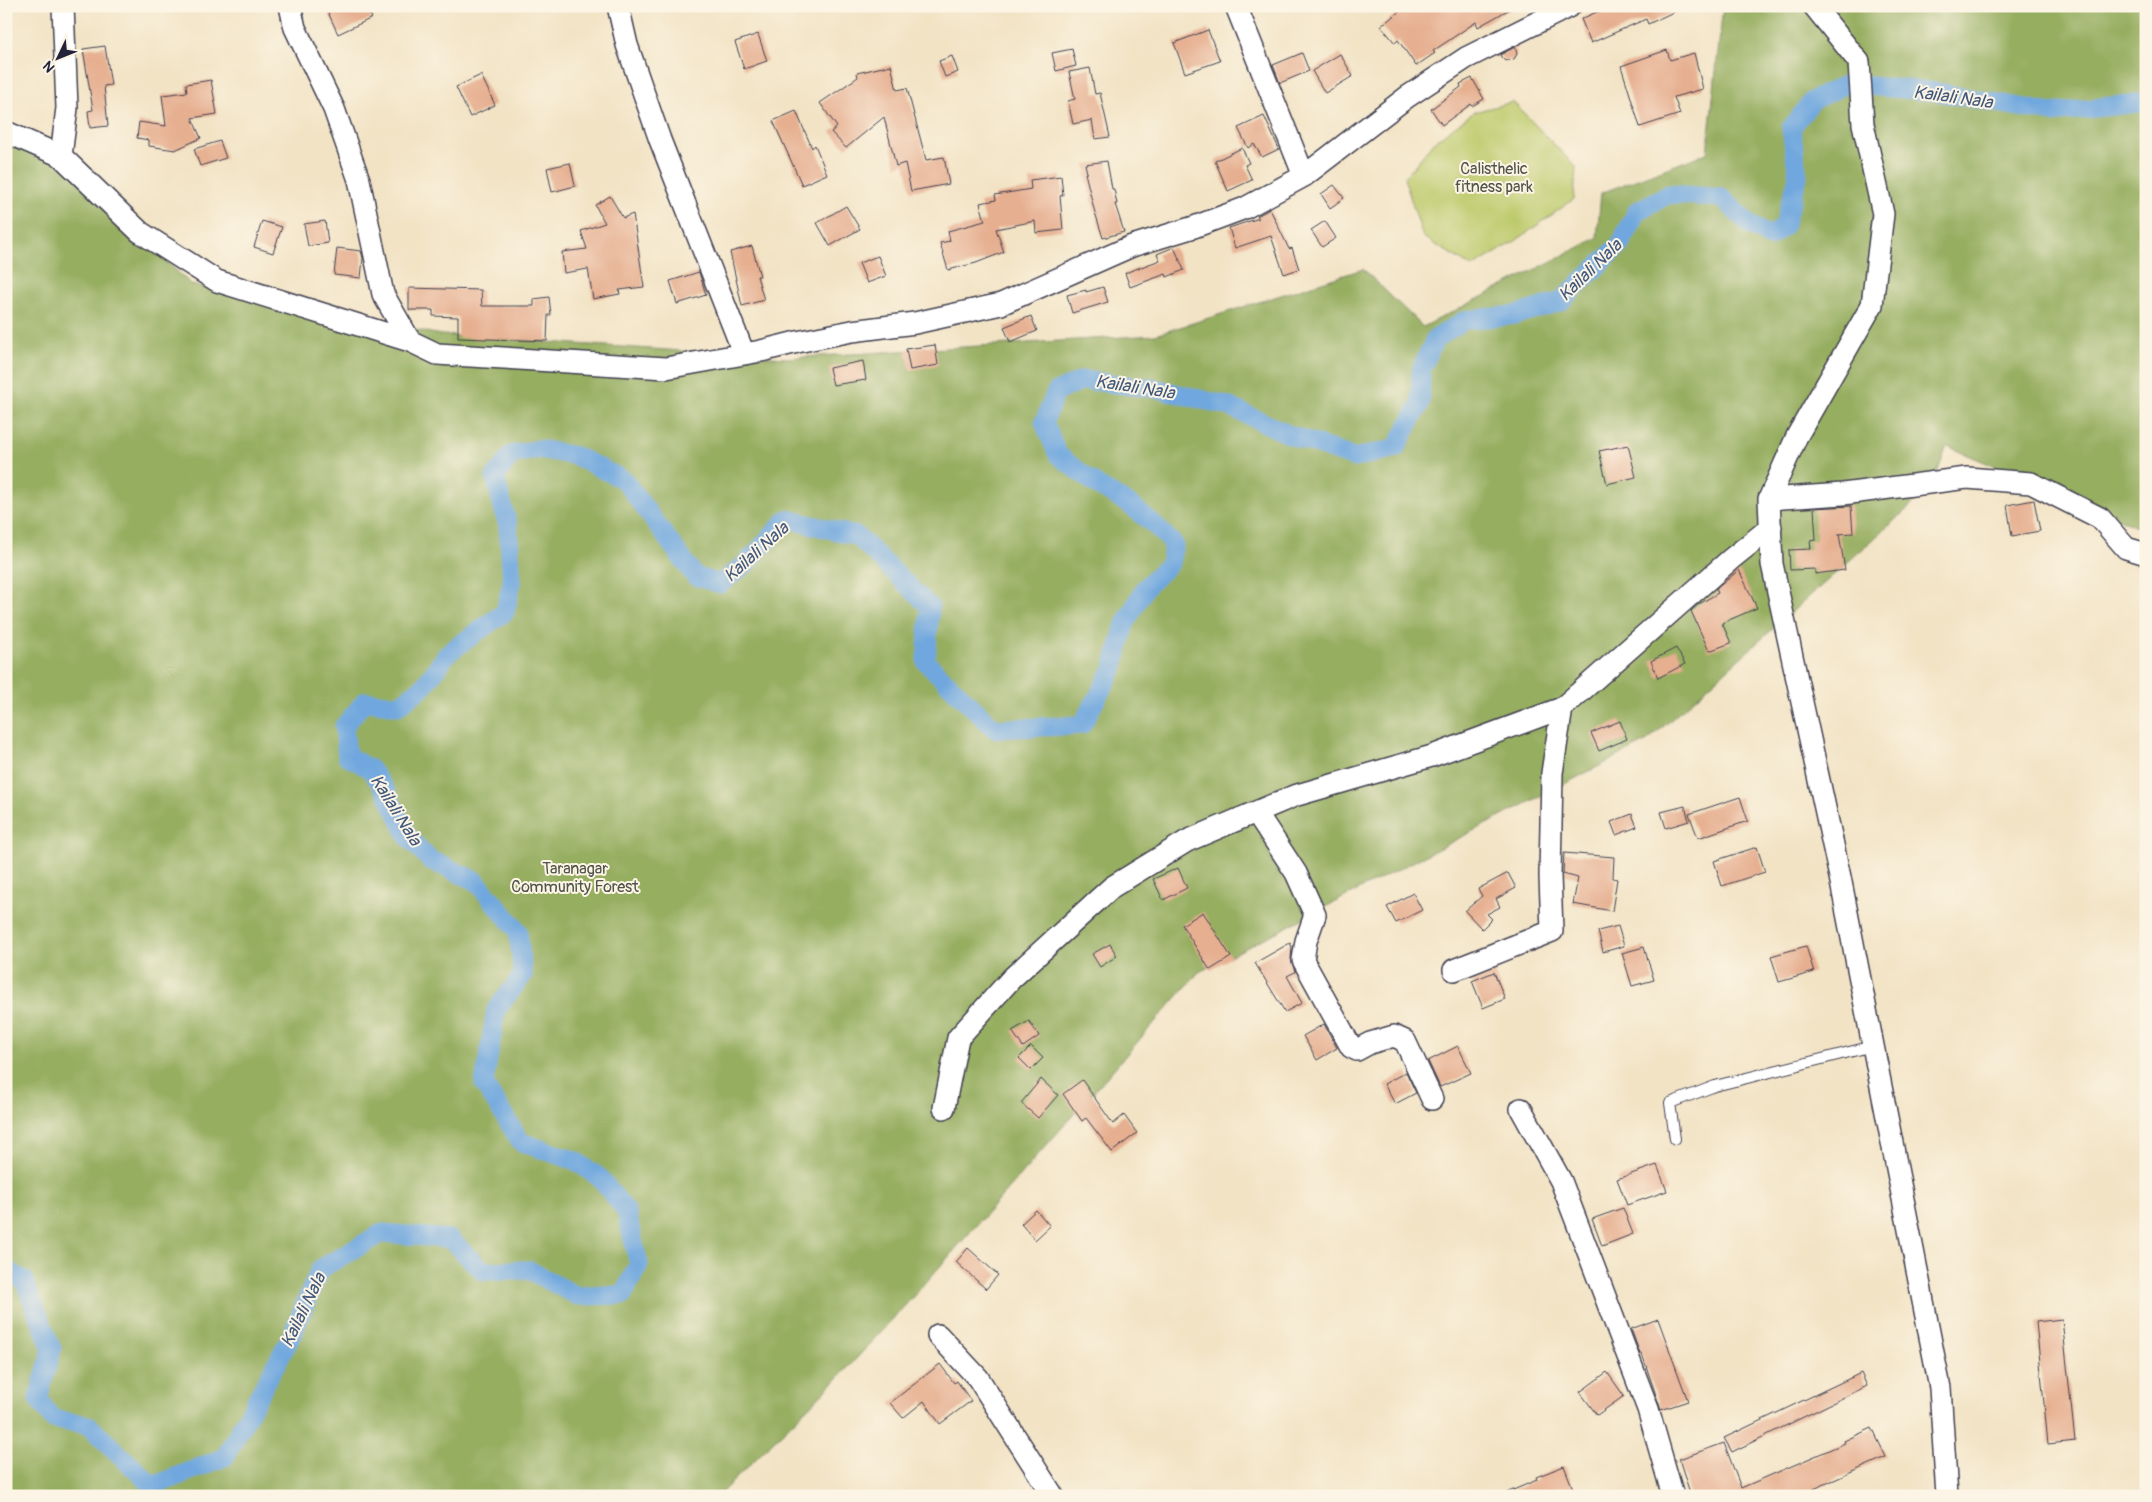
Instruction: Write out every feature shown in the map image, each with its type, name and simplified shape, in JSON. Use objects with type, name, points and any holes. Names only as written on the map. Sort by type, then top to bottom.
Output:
[{"type":"street","points":[[61,156],[67,108],[63,6]]},
{"type":"street","points":[[290,6],[295,28],[334,109],[359,180],[383,294],[410,341]]},
{"type":"street","points":[[618,6],[627,45],[660,140],[744,354]]},
{"type":"street","points":[[1236,6],[1304,176]]},
{"type":"street","points":[[6,132],[61,156],[140,232],[217,281],[410,341],[437,354],[666,368],[852,332],[915,323],[1001,304],[1132,246],[1194,227],[1245,208],[1304,176],[1407,97],[1466,58],[1570,6]]},
{"type":"street","points":[[1814,6],[1859,62],[1863,124],[1882,214],[1872,305],[1797,436],[1769,499],[1772,564],[1840,877],[1940,1388],[1947,1496]]},
{"type":"street","points":[[1769,499],[1843,494],[1967,478],[2031,483],[2100,518],[2126,548],[2146,554]]},
{"type":"street","points":[[944,1108],[958,1038],[1012,978],[1112,888],[1187,841],[1294,796],[1432,756],[1562,708],[1731,558],[1771,527]]},
{"type":"street","points":[[1454,970],[1552,931],[1550,876],[1552,773],[1562,708]]},
{"type":"street","points":[[1256,812],[1296,872],[1315,915],[1306,941],[1303,960],[1351,1047],[1357,1050],[1370,1043],[1394,1036],[1405,1042],[1432,1099]]},
{"type":"street","points":[[1521,1110],[1561,1181],[1648,1409],[1673,1496]]},
{"type":"street","points":[[938,1335],[978,1378],[1053,1496]]},
{"type":"lane","points":[[1675,1138],[1670,1103],[1715,1086],[1873,1046]]},
{"type":"green space","name":"Taranagar Community Forest","points":[[1723,6],[2146,6],[2146,531],[1947,446],[1932,487],[1646,742],[1199,972],[921,1288],[843,1373],[718,1496],[6,1496],[6,141],[55,160],[192,285],[441,335],[787,358],[1155,335],[1363,269],[1423,327],[1597,238],[1601,193],[1707,153]]},
{"type":"green space","name":"Calisthelic fitness park","points":[[1513,102],[1576,167],[1574,199],[1514,242],[1472,267],[1423,237],[1404,178],[1435,141],[1474,112]]},
{"type":"building","points":[[325,6],[366,6],[372,18],[338,34]]},
{"type":"building","points":[[1406,6],[1515,6],[1478,27],[1476,22],[1433,51],[1435,53],[1416,66],[1398,40],[1395,43],[1381,26]]},
{"type":"building","points":[[1610,6],[1686,6],[1648,24],[1646,19],[1591,43],[1581,19]]},
{"type":"building","points":[[1208,30],[1220,61],[1185,73],[1174,43]]},
{"type":"building","points":[[758,34],[767,61],[744,69],[735,42]]},
{"type":"building","points":[[105,46],[111,85],[104,86],[108,126],[90,128],[88,111],[93,110],[83,49]]},
{"type":"building","points":[[1515,47],[1517,54],[1514,59],[1505,61],[1501,57],[1500,55]]},
{"type":"building","points":[[1072,49],[1076,66],[1056,71],[1052,53]]},
{"type":"building","points":[[1667,50],[1670,60],[1694,53],[1703,89],[1674,97],[1680,114],[1640,127],[1621,66]]},
{"type":"building","points":[[1302,53],[1309,71],[1280,83],[1273,65]]},
{"type":"building","points":[[1340,54],[1353,76],[1325,93],[1312,71]]},
{"type":"building","points":[[952,56],[958,72],[945,77],[939,61]]},
{"type":"building","points":[[891,65],[897,90],[907,88],[926,160],[944,157],[949,184],[911,191],[905,163],[896,166],[884,117],[846,148],[831,132],[837,127],[820,103],[858,77],[857,73]]},
{"type":"building","points":[[1090,68],[1095,94],[1100,93],[1110,137],[1095,139],[1092,120],[1073,124],[1068,101],[1075,99],[1069,72]]},
{"type":"building","points":[[481,75],[495,105],[470,117],[456,87]]},
{"type":"building","points":[[1472,78],[1484,99],[1472,106],[1471,104],[1442,125],[1431,109],[1461,87],[1460,84]]},
{"type":"building","points":[[211,80],[217,114],[192,118],[201,138],[175,150],[149,146],[149,140],[137,138],[139,122],[166,126],[162,95],[187,92],[186,84]]},
{"type":"building","points":[[796,111],[812,148],[815,145],[827,174],[802,185],[773,121]]},
{"type":"building","points":[[1264,116],[1279,149],[1262,157],[1254,144],[1248,148],[1238,128]]},
{"type":"building","points":[[220,141],[226,158],[200,166],[194,149]]},
{"type":"building","points":[[1242,148],[1249,163],[1245,165],[1252,180],[1228,191],[1215,161]]},
{"type":"building","points":[[1107,161],[1117,204],[1115,204],[1124,232],[1103,238],[1085,173],[1087,173],[1085,164]]},
{"type":"building","points":[[570,163],[575,186],[552,192],[547,168]]},
{"type":"building","points":[[1061,176],[1063,195],[1060,196],[1063,230],[1036,233],[1035,221],[996,229],[1004,252],[976,263],[948,270],[940,243],[950,241],[948,231],[985,221],[980,203],[996,200],[995,195],[1031,189],[1030,180]]},
{"type":"building","points":[[1334,185],[1344,198],[1330,208],[1321,194]]},
{"type":"building","points":[[610,196],[623,218],[633,214],[644,287],[619,290],[620,294],[593,299],[588,269],[564,273],[562,252],[587,249],[581,231],[605,223],[595,205]]},
{"type":"building","points":[[846,206],[860,229],[830,246],[817,223]]},
{"type":"building","points":[[1270,209],[1289,249],[1292,248],[1299,269],[1284,274],[1271,236],[1235,248],[1229,228],[1259,218],[1257,216]]},
{"type":"building","points":[[262,221],[282,227],[273,253],[254,247]]},
{"type":"building","points":[[325,221],[328,243],[308,246],[304,224]]},
{"type":"building","points":[[1325,221],[1336,238],[1322,247],[1311,230]]},
{"type":"building","points":[[752,246],[760,276],[757,276],[764,300],[742,306],[730,252]]},
{"type":"building","points":[[1174,247],[1184,270],[1167,277],[1166,274],[1130,287],[1125,273],[1160,260],[1157,254]]},
{"type":"building","points":[[337,248],[361,251],[363,258],[361,278],[334,275]]},
{"type":"building","points":[[878,256],[886,276],[867,283],[859,263]]},
{"type":"building","points":[[699,272],[706,295],[677,304],[670,281]]},
{"type":"building","points":[[1103,287],[1108,302],[1072,313],[1067,295]]},
{"type":"building","points":[[409,288],[481,290],[482,306],[534,306],[534,299],[549,297],[551,315],[548,315],[547,341],[458,338],[458,317],[433,316],[433,310],[409,310]]},
{"type":"building","points":[[1031,316],[1037,331],[1010,342],[1004,327]]},
{"type":"building","points":[[935,345],[938,365],[910,370],[906,349]]},
{"type":"building","points":[[863,361],[866,380],[833,385],[829,368]]},
{"type":"building","points":[[1628,445],[1636,477],[1607,484],[1599,451]]},
{"type":"building","points":[[2034,500],[2040,531],[2012,536],[2007,505]]},
{"type":"building","points":[[1851,506],[1853,533],[1839,534],[1845,570],[1815,574],[1815,569],[1790,570],[1789,550],[1811,549],[1810,541],[1816,540],[1814,508]]},
{"type":"building","points":[[1739,570],[1757,608],[1722,623],[1731,643],[1709,651],[1691,611],[1718,593],[1716,589]]},
{"type":"building","points":[[1676,648],[1685,664],[1658,678],[1651,661]]},
{"type":"building","points":[[1620,721],[1627,739],[1599,751],[1591,733]]},
{"type":"building","points":[[1740,797],[1748,821],[1698,838],[1689,814]]},
{"type":"building","points":[[1685,806],[1689,821],[1666,828],[1661,812]]},
{"type":"building","points":[[1632,814],[1637,827],[1616,835],[1611,822]]},
{"type":"building","points":[[1757,847],[1765,872],[1722,886],[1714,861]]},
{"type":"building","points":[[1564,853],[1614,857],[1613,878],[1617,879],[1612,911],[1573,904],[1578,878],[1563,874]]},
{"type":"building","points":[[1178,868],[1187,888],[1163,900],[1153,879]]},
{"type":"building","points":[[1508,873],[1516,888],[1496,899],[1500,907],[1487,914],[1492,919],[1482,929],[1465,911],[1482,896],[1478,889]]},
{"type":"building","points":[[1413,893],[1422,910],[1396,923],[1387,907]]},
{"type":"building","points":[[1203,912],[1231,957],[1210,970],[1182,925]]},
{"type":"building","points":[[1618,926],[1624,946],[1603,952],[1598,931]]},
{"type":"building","points":[[1290,943],[1292,947],[1291,959],[1295,972],[1287,976],[1302,1003],[1285,1012],[1255,963]]},
{"type":"building","points":[[1110,944],[1117,956],[1100,967],[1092,954]]},
{"type":"building","points":[[1806,946],[1814,972],[1779,982],[1771,956]]},
{"type":"building","points":[[1644,947],[1654,980],[1632,986],[1622,953]]},
{"type":"building","points":[[1494,972],[1505,999],[1483,1008],[1472,981]]},
{"type":"building","points":[[1029,1021],[1039,1036],[1023,1047],[1012,1031]]},
{"type":"building","points":[[1324,1024],[1337,1048],[1317,1060],[1303,1036]]},
{"type":"building","points":[[1031,1046],[1043,1058],[1031,1070],[1019,1058]]},
{"type":"building","points":[[1458,1046],[1471,1073],[1440,1087],[1428,1061]]},
{"type":"building","points":[[1406,1072],[1416,1093],[1395,1104],[1384,1084]]},
{"type":"building","points":[[1041,1079],[1058,1095],[1038,1118],[1021,1103]]},
{"type":"building","points":[[1082,1080],[1113,1124],[1124,1115],[1137,1133],[1112,1152],[1086,1118],[1082,1121],[1063,1094]]},
{"type":"building","points":[[1657,1165],[1667,1191],[1627,1205],[1617,1179]]},
{"type":"building","points":[[1623,1208],[1633,1234],[1602,1246],[1592,1219]]},
{"type":"building","points":[[1036,1210],[1050,1226],[1035,1240],[1021,1224]]},
{"type":"building","points":[[968,1248],[998,1275],[986,1289],[956,1262]]},
{"type":"building","points":[[1658,1319],[1688,1401],[1661,1410],[1642,1354],[1640,1354],[1631,1329]]},
{"type":"building","points":[[2062,1319],[2075,1441],[2048,1444],[2036,1322]]},
{"type":"building","points":[[940,1364],[954,1383],[957,1381],[971,1401],[940,1424],[924,1401],[903,1418],[890,1403]]},
{"type":"building","points":[[1607,1372],[1624,1396],[1597,1415],[1580,1392]]},
{"type":"building","points":[[1861,1373],[1867,1386],[1732,1452],[1724,1438]]},
{"type":"building","points":[[1872,1428],[1886,1457],[1798,1496],[1691,1496],[1679,1459],[1724,1443],[1741,1488],[1845,1443],[1844,1441]]},
{"type":"building","points":[[1564,1466],[1576,1496],[1499,1496],[1537,1480],[1536,1477]]},
{"type":"waterway","name":"Kailali Nala","points":[[6,1270],[24,1280],[52,1349],[38,1399],[53,1419],[88,1425],[153,1486],[225,1457],[292,1335],[320,1269],[382,1233],[450,1239],[483,1271],[529,1270],[577,1296],[623,1295],[639,1264],[626,1211],[600,1178],[576,1161],[521,1142],[484,1084],[496,1010],[523,975],[518,931],[476,881],[430,860],[408,837],[386,791],[370,769],[347,756],[344,726],[365,701],[398,706],[424,686],[448,653],[505,612],[512,582],[508,526],[495,477],[511,455],[539,449],[576,456],[624,480],[695,576],[720,584],[747,563],[787,519],[857,536],[930,607],[926,662],[995,729],[1082,725],[1113,669],[1125,624],[1145,588],[1170,563],[1174,544],[1129,504],[1098,486],[1058,455],[1044,422],[1056,392],[1083,380],[1158,389],[1228,406],[1290,435],[1355,458],[1396,448],[1420,404],[1421,370],[1435,339],[1465,320],[1515,315],[1560,302],[1620,245],[1637,211],[1669,194],[1722,198],[1750,225],[1770,237],[1784,226],[1798,177],[1791,128],[1813,100],[1847,84],[1937,92],[2052,113],[2146,102]]}]
